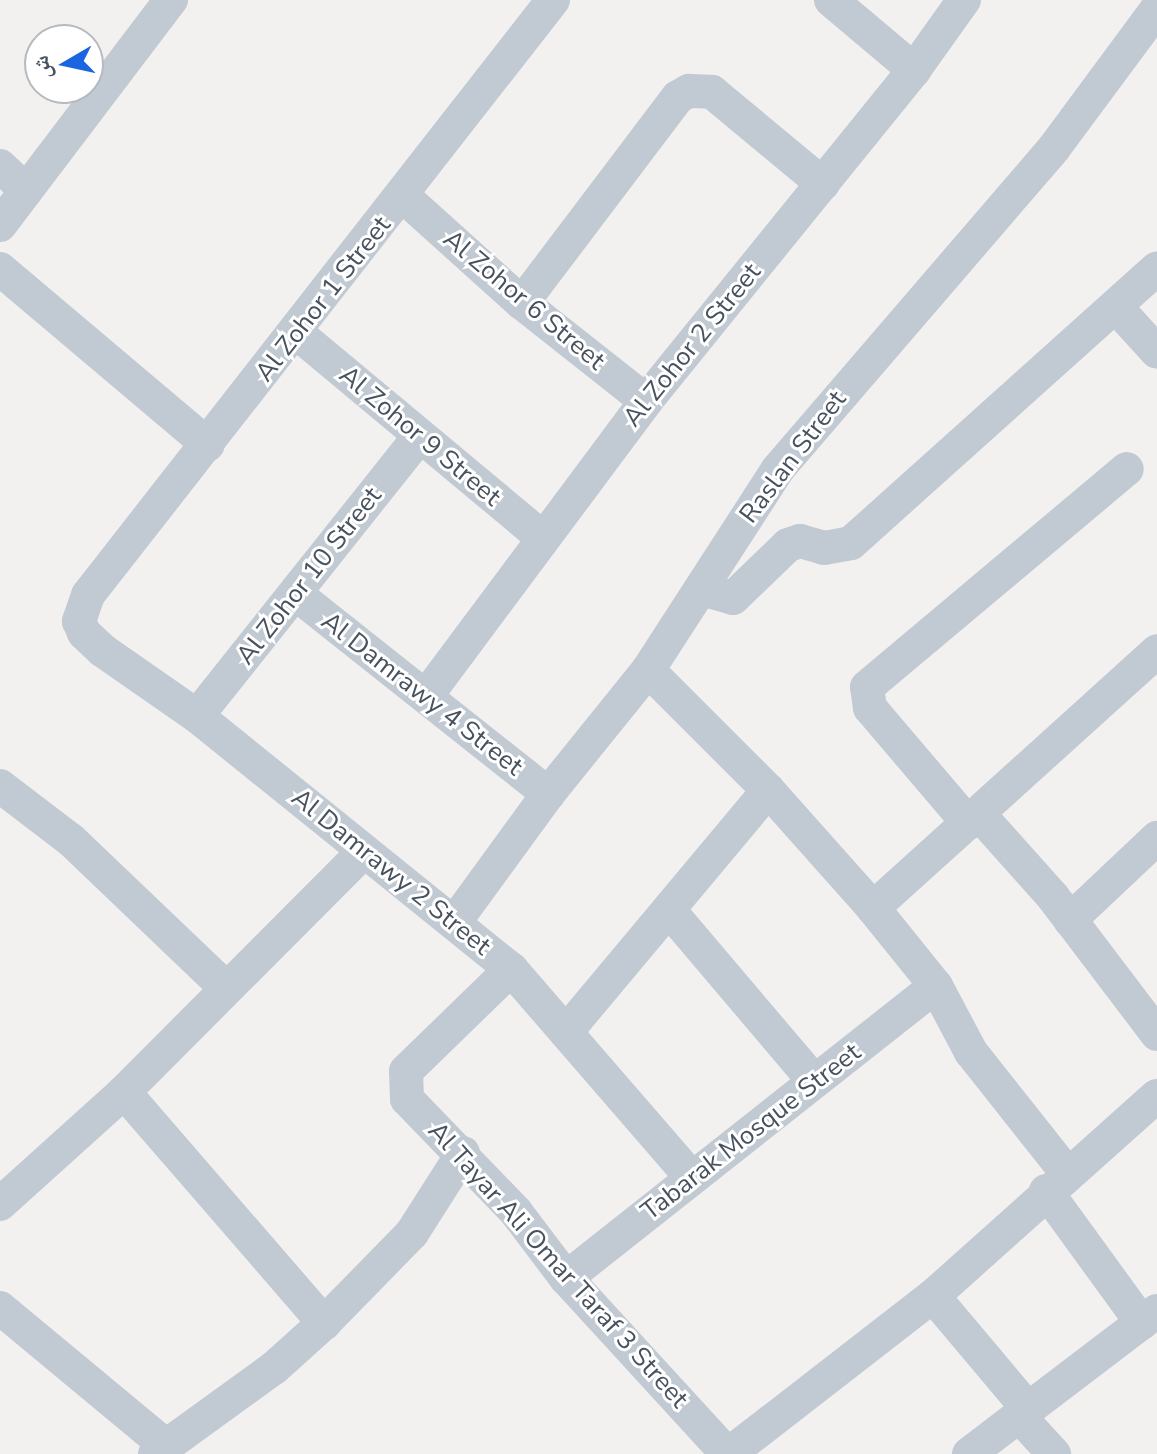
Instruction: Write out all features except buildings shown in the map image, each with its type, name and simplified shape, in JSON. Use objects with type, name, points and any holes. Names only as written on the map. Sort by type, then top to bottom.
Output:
[{"type":"street","points":[[0,225],[171,0]]},
{"type":"street","name":"Al Zohor 1 Street","points":[[88,595],[297,333],[553,0]]},
{"type":"street","points":[[831,0],[914,70]]},
{"type":"street","name":"Al Zohor 2 Street","points":[[427,695],[646,401],[914,70],[964,0]]},
{"type":"street","name":"Raslan Street","points":[[454,923],[548,794],[648,670],[705,590],[778,469],[1054,148],[1157,9]]},
{"type":"street","points":[[522,303],[678,97],[712,92],[823,184]]},
{"type":"street","points":[[0,166],[26,190]]},
{"type":"street","name":"Al Zohor 6 Street","points":[[403,196],[522,303],[646,401]]},
{"type":"street","points":[[705,590],[733,598],[788,545],[800,541],[824,548],[851,543],[1117,308],[1157,268]]},
{"type":"street","points":[[0,269],[208,445]]},
{"type":"street","points":[[1117,308],[1157,352]]},
{"type":"street","name":"Al Zohor 9 Street","points":[[297,333],[543,538]]},
{"type":"street","name":"Al Zohor 10 Street","points":[[197,716],[420,436]]},
{"type":"street","points":[[1127,469],[867,687],[870,708],[1070,920],[1157,1034]]},
{"type":"street","name":"Al Damrawy 4 Street","points":[[296,594],[548,794]]},
{"type":"street","name":"Al Damrawy 2 Street","points":[[88,595],[79,621],[84,633],[197,716],[511,969],[692,1178]]},
{"type":"street","points":[[873,908],[1157,651]]},
{"type":"street","points":[[648,670],[768,790],[873,908],[936,986],[971,1052],[1149,1317],[969,1454]]},
{"type":"street","points":[[0,786],[71,840],[225,987]]},
{"type":"street","points":[[566,1032],[768,790]]},
{"type":"street","points":[[1070,920],[1157,838]]},
{"type":"street","points":[[0,1204],[124,1092],[225,987],[364,851]]},
{"type":"street","points":[[669,910],[814,1081]]},
{"type":"street","name":"Al Tayar Ali Omar Taraf 3 Street","points":[[511,969],[406,1071],[407,1099],[463,1153],[566,1278],[728,1454]]},
{"type":"street","name":"Tabarak Mosque Street","points":[[566,1278],[936,986]]},
{"type":"street","points":[[124,1092],[324,1323]]},
{"type":"street","points":[[728,1454],[933,1296],[1056,1182],[1157,1096]]},
{"type":"street","points":[[0,1308],[174,1446],[274,1368],[324,1323],[412,1233],[463,1153]]},
{"type":"street","points":[[933,1296],[1054,1454]]}]
